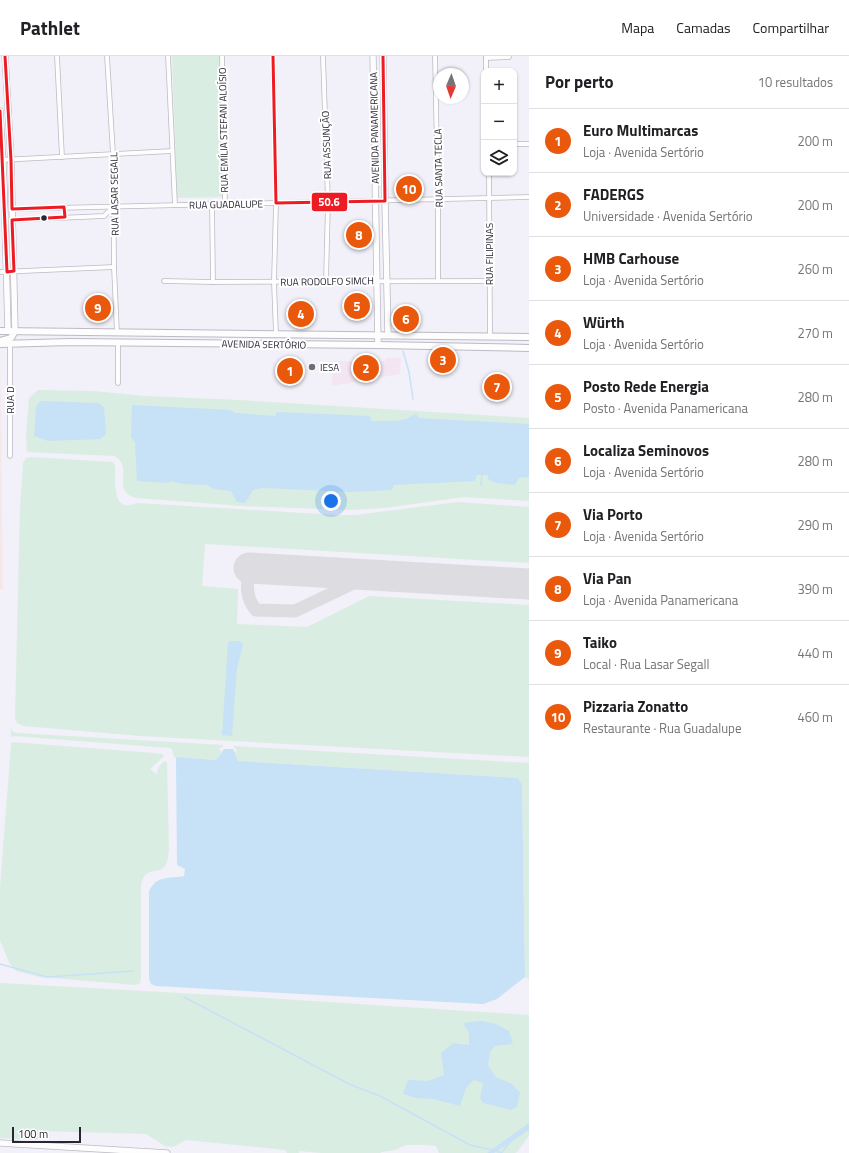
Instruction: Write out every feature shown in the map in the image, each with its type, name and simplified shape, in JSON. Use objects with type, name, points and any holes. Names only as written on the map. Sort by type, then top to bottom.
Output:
[{"type":"main road","name":"AVENIDA SERTÓRIO","points":[[0,331],[529,336]]},
{"type":"main road","points":[[0,341],[11,338],[15,331]]},
{"type":"main road","name":"AVENIDA SERTÓRIO","points":[[0,344],[118,342],[529,348]]},
{"type":"street","points":[[5,56],[11,160],[15,331]]},
{"type":"street","points":[[57,56],[62,157]]},
{"type":"street","name":"RUA LASAR SEGALL","points":[[107,56],[113,154],[114,267],[117,333]]},
{"type":"street","points":[[168,56],[175,205]]},
{"type":"street","name":"RUA EMÍLIA STEFANI ALOÍSIO","points":[[222,56],[225,204]]},
{"type":"street","points":[[273,56],[276,203],[274,282],[276,334]]},
{"type":"street","name":"RUA ASSUNÇÃO","points":[[324,56],[328,202],[326,281]]},
{"type":"street","name":"AVENIDA PANAMERICANA","points":[[373,56],[378,345]]},
{"type":"street","name":"AVENIDA PANAMERICANA","points":[[383,56],[388,335]]},
{"type":"street","name":"RUA SANTA TECLA","points":[[435,56],[438,281]]},
{"type":"street","points":[[486,68],[486,57],[510,56]]},
{"type":"street","points":[[0,93],[7,92]]},
{"type":"street","points":[[0,111],[1,160],[4,184],[8,331]]},
{"type":"street","points":[[517,144],[529,144]]},
{"type":"street","points":[[1,160],[172,151]]},
{"type":"street","name":"RUA FILIPINAS","points":[[489,176],[490,336]]},
{"type":"street","points":[[4,184],[11,184]]},
{"type":"street","name":"RUA GUADALUPE","points":[[12,209],[529,198]]},
{"type":"street","points":[[212,204],[213,282]]},
{"type":"street","points":[[12,220],[104,216],[114,206]]},
{"type":"street","points":[[64,208],[65,217]]},
{"type":"street","points":[[0,272],[114,267]]},
{"type":"street","name":"RUA RODOLFO SIMCH","points":[[164,281],[489,281]]},
{"type":"street","points":[[118,342],[118,383]]},
{"type":"street","name":"RUA D","points":[[10,344],[10,456]]},
{"type":"street","points":[[0,1143],[167,1153]]},
{"type":"shaded area","points":[[0,347],[3,589],[0,589]]},
{"type":"shaded area","points":[[385,358],[401,358],[400,374],[332,386],[332,361],[385,361]]},
{"type":"green space","points":[[172,56],[219,56],[222,197],[177,198]]},
{"type":"green space","points":[[38,390],[93,391],[145,396],[239,400],[529,418],[529,501],[464,497],[384,508],[352,510],[243,506],[136,498],[128,495],[125,490],[123,485],[123,466],[120,460],[114,456],[27,452],[26,437],[29,398]]},
{"type":"green space","points":[[31,457],[113,462],[115,466],[117,495],[123,504],[129,505],[137,503],[337,515],[356,515],[458,502],[529,507],[529,563],[205,544],[202,586],[238,589],[237,624],[307,627],[369,596],[529,605],[529,757],[140,736],[24,726],[19,724],[15,717],[20,508],[23,463],[26,458]]},
{"type":"green space","points":[[11,728],[13,732],[17,733],[223,746],[219,749],[221,751],[216,760],[174,757],[172,749],[169,748],[14,736],[11,737]]},
{"type":"green space","points":[[12,742],[154,753],[162,754],[164,756],[150,769],[157,774],[161,764],[166,761],[167,763],[169,850],[165,866],[162,869],[149,872],[143,879],[141,885],[140,983],[136,985],[40,977],[16,971],[9,962],[0,940],[0,888]]},
{"type":"green space","points":[[233,746],[529,763],[529,979],[525,977],[522,784],[518,778],[238,761],[234,752],[237,751]]},
{"type":"green space","points":[[0,983],[529,1015],[529,1136],[515,1153],[439,1153],[436,1146],[406,1145],[395,1150],[381,1153],[322,1153],[299,1151],[299,1153],[287,1153],[285,1150],[186,1140],[173,1147],[165,1146],[146,1134],[40,1131],[38,1140],[0,1138]]},
{"type":"water","points":[[42,401],[98,403],[104,407],[106,434],[100,439],[48,441],[34,436],[36,408],[38,403]]},
{"type":"water","points":[[132,405],[230,410],[236,413],[275,416],[277,412],[370,416],[372,421],[400,420],[417,414],[418,418],[529,424],[529,477],[519,478],[515,485],[496,483],[489,480],[487,475],[477,475],[475,481],[394,485],[392,490],[350,492],[263,488],[253,490],[245,503],[237,502],[231,491],[214,489],[207,485],[182,484],[170,481],[168,483],[137,481],[135,443],[131,437]]},
{"type":"water","points":[[230,641],[240,641],[243,645],[237,668],[232,736],[222,735],[228,643]]},
{"type":"water","points":[[224,749],[233,749],[238,761],[518,778],[522,784],[525,977],[497,999],[483,1004],[156,986],[151,984],[149,979],[149,891],[156,882],[160,880],[184,876],[185,869],[177,865],[176,757],[216,760]]},
{"type":"water","points":[[482,1021],[496,1024],[509,1031],[513,1044],[495,1046],[490,1052],[488,1065],[496,1077],[512,1084],[520,1093],[517,1107],[511,1110],[483,1103],[480,1098],[483,1083],[474,1080],[466,1088],[460,1106],[434,1099],[416,1098],[403,1094],[408,1080],[428,1081],[444,1075],[441,1053],[453,1043],[469,1045],[469,1033],[463,1023]]},
{"type":"water","points":[[529,1123],[529,1130],[494,1153],[487,1153]]},
{"type":"waterway","points":[[403,351],[409,372],[413,399]]},
{"type":"waterway","points":[[481,485],[482,473]]},
{"type":"waterway","points":[[0,964],[47,977],[133,971]]},
{"type":"waterway","points":[[184,997],[349,1084],[380,1096],[470,1145],[492,1150]]},
{"type":"waterway","points":[[502,1152],[511,1141]]},
{"type":"waterway","points":[[495,1151],[502,1153]]},
{"type":"taxiway","points":[[249,568],[247,585],[248,595],[256,610],[295,611],[362,579],[373,576],[422,578]]},
{"type":"runway","points":[[249,568],[529,584]]},
{"type":"transit line","name":"50.6","points":[[0,111],[7,272],[14,271],[12,220],[65,217],[64,207],[12,209],[11,160],[5,56]]},
{"type":"transit line","name":"50.6","points":[[273,56],[276,203],[385,201],[383,56]]},
{"type":"place","name":"Pizzaria Zonatto","points":[[409,189]]},
{"type":"place","name":"Via Pan","points":[[359,235]]},
{"type":"place","name":"Posto Rede Energia","points":[[357,306]]},
{"type":"place","name":"Taiko","points":[[98,308]]},
{"type":"place","name":"Würth","points":[[301,314]]},
{"type":"place","name":"Localiza Seminovos","points":[[406,319]]},
{"type":"place","name":"HMB Carhouse","points":[[443,360]]},
{"type":"place","name":"IESA","points":[[312,367]]},
{"type":"place","name":"FADERGS","points":[[366,368]]},
{"type":"place","name":"Euro Multimarcas","points":[[290,371]]},
{"type":"place","name":"Via Porto","points":[[497,387]]}]
